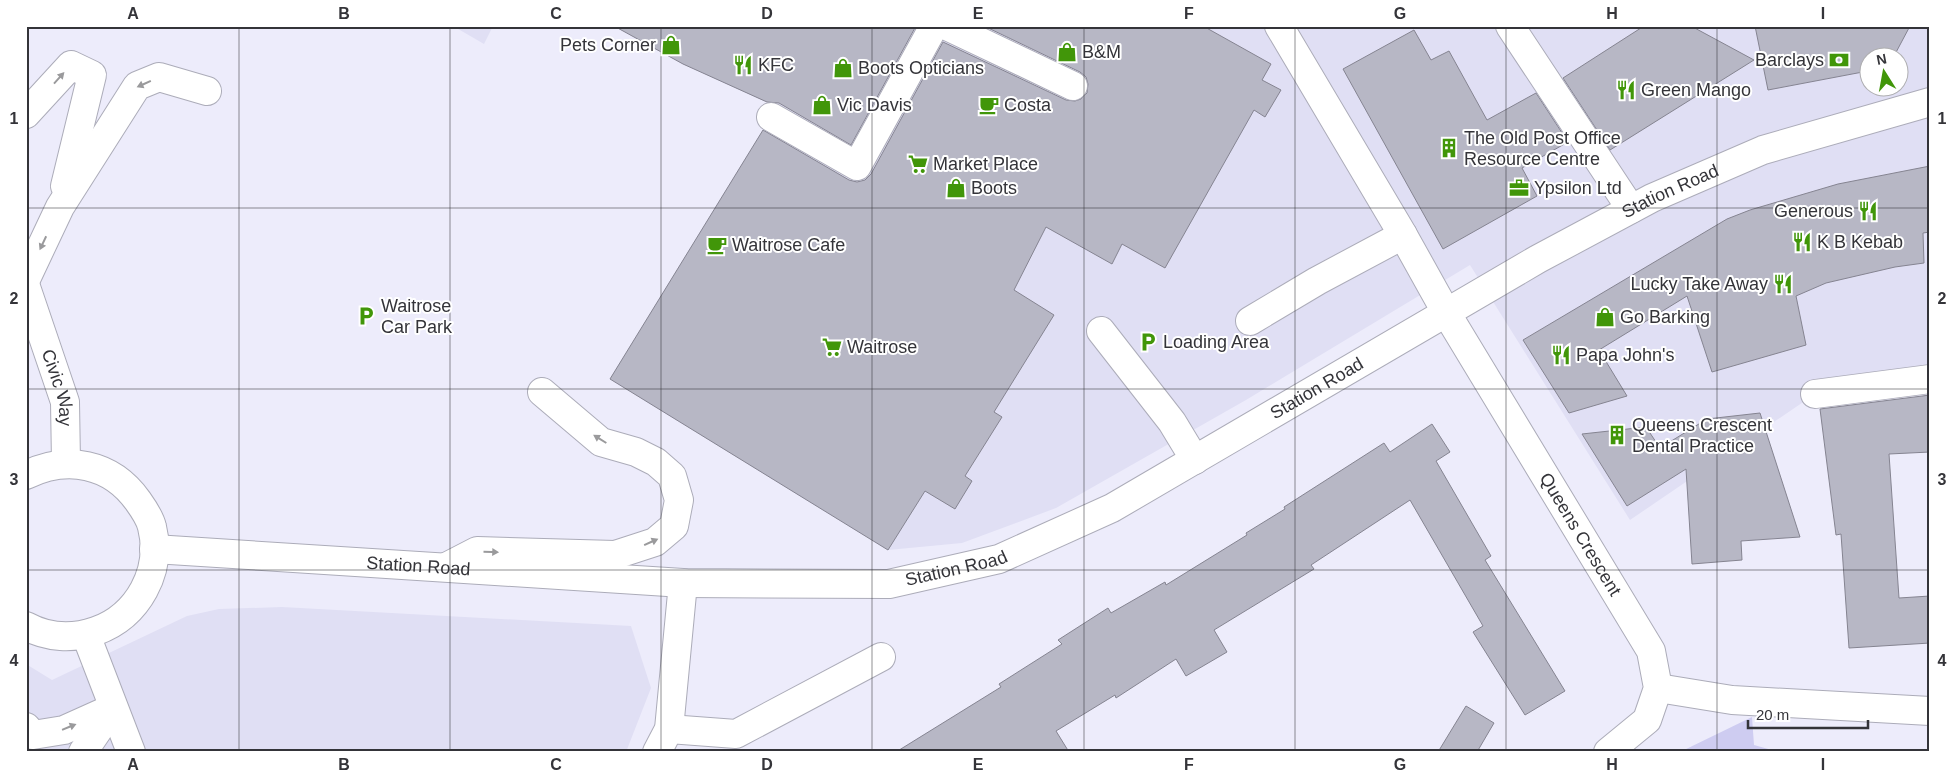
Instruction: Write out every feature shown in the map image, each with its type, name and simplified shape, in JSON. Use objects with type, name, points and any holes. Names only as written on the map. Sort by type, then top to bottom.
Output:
[{"type":"main road","points":[[771,117],[857,166],[934,26]]},
{"type":"main road","points":[[947,26],[1073,86]]},
{"type":"main road","name":"Queens Crescent","points":[[1279,26],[1403,235],[1447,314],[1651,652],[1658,688],[1647,720],[1608,752]]},
{"type":"main road","points":[[1510,26],[1631,209]]},
{"type":"main road","points":[[26,114],[71,65],[92,76],[60,207]]},
{"type":"main road","points":[[26,279],[60,207],[137,86],[159,77],[207,91]]},
{"type":"main road","name":"Station Road","points":[[154,549],[683,583],[889,584],[1000,559],[1112,508],[1447,314],[1538,259],[1631,209],[1762,150],[1930,102]]},
{"type":"main road","points":[[1250,321],[1317,281],[1403,235]]},
{"type":"main road","name":"Civic Way","points":[[26,287],[65,402],[66,463]]},
{"type":"main road","points":[[1101,331],[1172,422],[1196,460]]},
{"type":"main road","points":[[1815,394],[1930,379]]},
{"type":"main road","points":[[446,567],[476,551],[615,555],[655,542],[674,526],[679,500],[672,476],[656,462],[601,442],[542,392]]},
{"type":"main road","points":[[26,475],[40,468],[66,463],[90,466],[112,476],[130,490],[144,510],[152,527],[154,549],[153,566],[147,585],[130,610],[110,626],[86,634],[67,637],[49,635],[26,626]]},
{"type":"main road","points":[[683,583],[663,740],[736,734],[880,657]]},
{"type":"main road","points":[[86,634],[131,752]]},
{"type":"main road","points":[[1658,688],[1732,700],[1930,712]]},
{"type":"main road","points":[[26,727],[33,735],[64,730],[113,708]]},
{"type":"main road","points":[[83,752],[113,708]]},
{"type":"shaded area","points":[[453,26],[493,26],[484,44]]},
{"type":"shaded area","points":[[614,26],[1930,26],[1930,379],[1815,394],[1630,520],[1470,265],[1246,400],[1056,508],[962,543],[888,550],[610,379],[777,107],[683,64]]},
{"type":"shaded area","points":[[282,607],[631,626],[651,688],[626,752],[26,752],[26,664],[52,680],[187,616],[219,609]]},
{"type":"shaded area","points":[[1752,717],[1754,745],[1779,752],[1680,752]]},
{"type":"building","points":[[614,26],[916,26],[851,145],[779,103],[767,102],[683,64]]},
{"type":"building","points":[[984,26],[1203,26],[1271,64],[1262,80],[1281,90],[1265,117],[1254,110],[1165,268],[1122,244],[1112,264],[1046,227],[1014,290],[1054,315],[994,412],[1002,417],[965,476],[972,481],[955,509],[925,491],[888,550],[610,379],[763,130],[849,180],[857,182],[865,180],[871,174],[943,42],[1066,100],[1075,101],[1081,99],[1087,93],[1088,84],[1086,77],[1080,72]]},
{"type":"building","points":[[1644,26],[1691,26],[1754,60],[1610,150],[1563,78]]},
{"type":"building","name":"Barclays","points":[[1755,26],[1910,26],[1898,48],[1858,48],[1858,73],[1768,90]]},
{"type":"building","name":"The Old Post Office Resource Centre","points":[[1414,30],[1431,60],[1449,51],[1487,120],[1536,93],[1568,142],[1522,168],[1537,196],[1443,249],[1343,69]]},
{"type":"building","points":[[1930,166],[1930,232],[1923,233],[1924,263],[1895,267],[1826,283],[1796,296],[1806,345],[1712,372],[1687,296],[1599,350],[1627,396],[1569,413],[1523,340],[1727,219],[1750,210],[1838,184]]},
{"type":"building","points":[[1930,395],[1930,452],[1889,454],[1899,598],[1930,596],[1930,643],[1849,648],[1841,534],[1836,535],[1820,409]]},
{"type":"building","points":[[1760,413],[1800,537],[1741,541],[1742,560],[1692,564],[1686,469],[1627,506],[1582,434],[1646,427],[1660,448],[1707,419]]},
{"type":"building","points":[[1432,424],[1450,452],[1436,461],[1491,556],[1485,560],[1565,691],[1525,715],[1473,632],[1483,626],[1410,500],[1311,565],[1314,569],[1214,630],[1227,652],[1186,676],[1176,659],[1116,698],[1115,695],[1056,731],[1069,752],[896,752],[1001,687],[999,684],[1062,644],[1058,640],[1108,608],[1111,613],[1165,582],[1166,585],[1247,535],[1246,533],[1285,509],[1284,507],[1384,443],[1390,452]]},
{"type":"building","points":[[1466,706],[1494,723],[1477,752],[1438,752]]},
{"type":"place","name":"Pets Corner","points":[[671,45]]},
{"type":"place","name":"B&M","points":[[1067,52]]},
{"type":"place","name":"Barclays","points":[[1839,60]]},
{"type":"place","name":"KFC","points":[[743,65]]},
{"type":"place","name":"Boots Opticians","points":[[843,68]]},
{"type":"place","name":"Green Mango","points":[[1626,90]]},
{"type":"place","name":"Vic Davis","points":[[822,105]]},
{"type":"place","name":"Costa","points":[[989,105]]},
{"type":"place","name":"The Old Post Office Resource Centre","points":[[1449,148]]},
{"type":"place","name":"Market Place","points":[[918,164]]},
{"type":"place","name":"Boots","points":[[956,188]]},
{"type":"place","name":"Ypsilon Ltd","points":[[1519,188]]},
{"type":"place","name":"Generous","points":[[1868,211]]},
{"type":"place","name":"K B Kebab","points":[[1802,242]]},
{"type":"place","name":"Waitrose Cafe","points":[[717,245]]},
{"type":"place","name":"Lucky Take Away","points":[[1783,284]]},
{"type":"place","name":"Waitrose Car Park","points":[[366,316]]},
{"type":"place","name":"Go Barking","points":[[1605,317]]},
{"type":"place","name":"Loading Area","points":[[1148,342]]},
{"type":"place","name":"Waitrose","points":[[832,347]]},
{"type":"place","name":"Papa John's","points":[[1561,355]]},
{"type":"place","name":"Queens Crescent Dental Practice","points":[[1617,435]]}]
